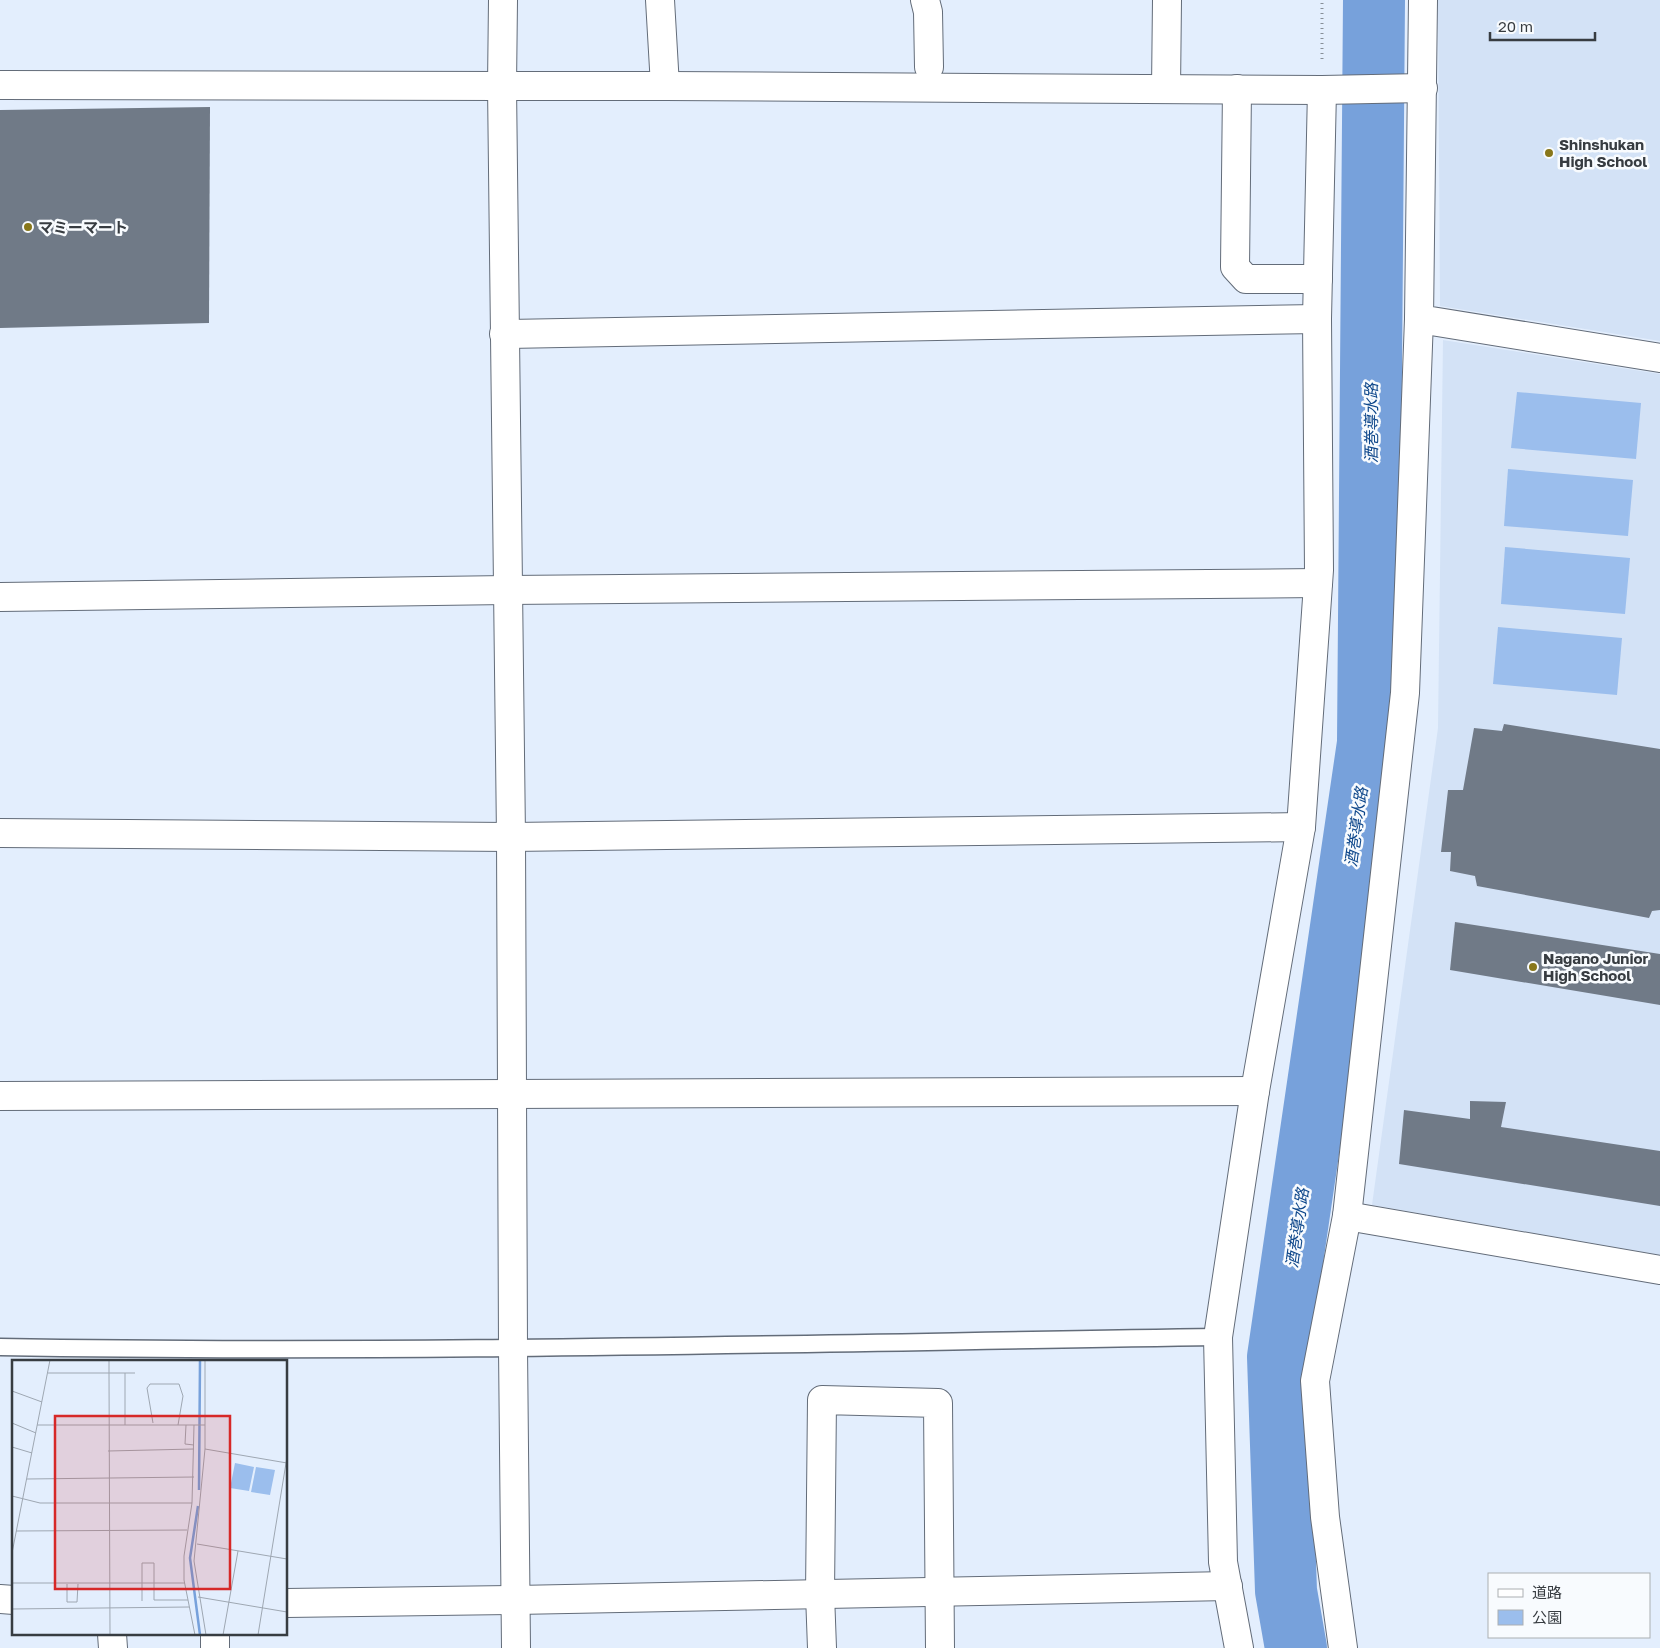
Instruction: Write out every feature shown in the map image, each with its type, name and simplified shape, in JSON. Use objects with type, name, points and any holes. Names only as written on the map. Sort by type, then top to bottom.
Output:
[{"type":"street","points":[[503,0],[502,86],[511,836],[516,1648]]},
{"type":"street","points":[[660,0],[665,86]]},
{"type":"street","points":[[925,0],[928,12],[929,67]]},
{"type":"street","points":[[1166,89],[1167,0]]},
{"type":"street","points":[[1344,1648],[1325,1517],[1315,1381],[1347,1216],[1405,693],[1419,319],[1423,0]]},
{"type":"street","points":[[0,85],[1333,90],[1423,88]]},
{"type":"street","points":[[1237,89],[1235,267],[1246,279],[1318,279]]},
{"type":"street","points":[[1239,1648],[1224,1562],[1218,1337],[1255,1091],[1300,827],[1318,583],[1318,279],[1333,90]]},
{"type":"street","points":[[504,334],[1318,319]]},
{"type":"street","points":[[1419,319],[1660,358]]},
{"type":"street","points":[[0,597],[508,590],[1318,583]]},
{"type":"street","points":[[0,833],[511,836],[1300,827]]},
{"type":"street","points":[[0,1096],[1255,1091]]},
{"type":"street","points":[[1347,1216],[1660,1270]]},
{"type":"street","points":[[822,1648],[820,1594],[822,1400],[938,1403],[938,1591],[940,1648]]},
{"type":"street","points":[[288,1603],[1228,1586]]},
{"type":"lane","points":[[0,1348],[149,1356],[513,1348],[1218,1337]]},
{"type":"path","points":[[1322,0],[1333,90]]},
{"type":"shaded area","name":"Shinshukan High School","points":[[1438,0],[1660,0],[1660,341],[1440,306]]},
{"type":"shaded area","name":"Nagano Junior High School","points":[[1443,340],[1660,374],[1660,1255],[1372,1205],[1438,728]]},
{"type":"green space","points":[[1517,392],[1641,403],[1636,459],[1511,448]]},
{"type":"green space","points":[[1508,469],[1633,480],[1628,536],[1504,526]]},
{"type":"green space","points":[[1505,547],[1630,558],[1625,614],[1501,604]]},
{"type":"green space","points":[[1498,627],[1622,638],[1617,695],[1493,684]]},
{"type":"building","points":[[210,107],[209,323],[0,328],[0,110]]},
{"type":"building","points":[[1504,724],[1660,749],[1660,910],[1652,911],[1649,918],[1477,886],[1475,876],[1450,871],[1451,852],[1441,852],[1448,790],[1463,790],[1474,728],[1502,731]]},
{"type":"building","points":[[1455,922],[1660,954],[1660,1005],[1450,970]]},
{"type":"building","points":[[1470,1101],[1506,1102],[1501,1127],[1660,1151],[1660,1206],[1399,1164],[1404,1110],[1470,1119]]},
{"type":"waterway","name":"酒巻導水路","points":[[1296,1648],[1286,1591],[1278,1357],[1368,743],[1374,0]]},
{"type":"place","name":"Shinshukan High School","points":[[1549,153]]},
{"type":"place","name":"マミーマート","points":[[28,227]]},
{"type":"place","name":"Nagano Junior High School","points":[[1533,967]]}]
